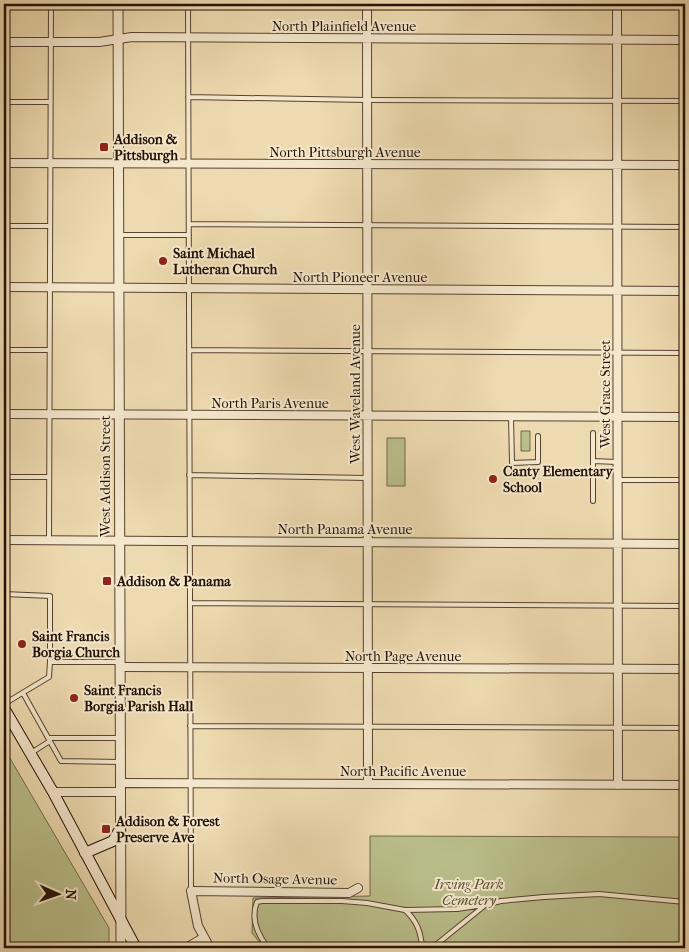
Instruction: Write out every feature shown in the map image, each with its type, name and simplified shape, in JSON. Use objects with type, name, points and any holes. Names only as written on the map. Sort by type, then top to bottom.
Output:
[{"type":"main road","points":[[4,710],[52,792],[136,948]]},
{"type":"main road","points":[[85,853],[113,842],[120,829]]},
{"type":"street","name":"West Addison Street","points":[[118,4],[121,948]]},
{"type":"street","name":"West Waveland Avenue","points":[[367,4],[368,784]]},
{"type":"street","name":"West Grace Street","points":[[617,4],[618,785]]},
{"type":"street","name":"North Plainfield Avenue","points":[[4,42],[99,42],[132,37],[685,40]]},
{"type":"street","name":"North Pittsburgh Avenue","points":[[4,163],[685,165]]},
{"type":"street","name":"North Pioneer Avenue","points":[[4,287],[685,292]]},
{"type":"street","name":"North Paris Avenue","points":[[4,414],[685,417]]},
{"type":"street","name":"North Panama Avenue","points":[[4,540],[685,544]]},
{"type":"street","name":"North Page Avenue","points":[[120,664],[190,667],[685,669]]},
{"type":"street","name":"North Pacific Avenue","points":[[52,792],[190,783],[685,785]]},
{"type":"street","name":"North Osage Avenue","points":[[191,891],[348,892],[358,888]]},
{"type":"street","points":[[191,891],[196,921],[203,938],[210,948]]},
{"type":"street","points":[[186,948],[203,938]]},
{"type":"lane","points":[[49,540],[51,4]]},
{"type":"lane","points":[[188,4],[191,891]]},
{"type":"lane","points":[[188,97],[367,100],[685,101]]},
{"type":"lane","points":[[4,102],[50,102]]},
{"type":"lane","points":[[189,224],[685,227]]},
{"type":"lane","points":[[4,226],[50,226]]},
{"type":"lane","points":[[118,235],[188,235]]},
{"type":"lane","points":[[4,350],[49,350]]},
{"type":"lane","points":[[189,350],[685,352]]},
{"type":"lane","points":[[511,416],[512,462],[538,462],[538,436]]},
{"type":"lane","points":[[593,433],[593,501]]},
{"type":"lane","points":[[593,460],[617,462]]},
{"type":"lane","points":[[189,476],[368,478]]},
{"type":"lane","points":[[4,477],[49,477]]},
{"type":"lane","points":[[617,480],[685,480]]},
{"type":"lane","points":[[4,594],[50,596],[50,677],[23,693],[4,710]]},
{"type":"lane","points":[[190,603],[685,606]]},
{"type":"lane","points":[[50,662],[120,664]]},
{"type":"lane","points":[[23,693],[61,761],[120,762]]},
{"type":"lane","points":[[190,726],[685,728]]},
{"type":"lane","points":[[30,753],[49,740],[120,738]]},
{"type":"lane","points":[[268,948],[260,938],[255,925],[255,906],[257,902],[342,900],[405,910],[457,909],[484,906],[501,901],[599,894],[685,902]]},
{"type":"lane","points":[[680,901],[685,906]]},
{"type":"lane","points":[[432,948],[484,906]]},
{"type":"lane","points":[[405,910],[420,931],[422,948]]},
{"type":"green space","points":[[521,431],[530,431],[530,451],[521,451]]},
{"type":"green space","points":[[387,438],[405,438],[405,486],[387,486]]},
{"type":"green space","points":[[4,748],[109,928],[109,948],[4,948]]},
{"type":"green space","name":"Irving Park Cemetery","points":[[370,836],[685,837],[685,948],[264,948],[252,933],[253,898],[370,896]]},
{"type":"place","name":"Addison & Pittsburgh","points":[[104,147]]},
{"type":"place","name":"Saint Michael Lutheran Church","points":[[163,261]]},
{"type":"place","name":"Canty Elementary School","points":[[493,479]]},
{"type":"place","name":"Addison & Panama","points":[[107,581]]},
{"type":"place","name":"Saint Francis Borgia Church","points":[[22,644]]},
{"type":"place","name":"Saint Francis Borgia Parish Hall","points":[[74,698]]},
{"type":"place","name":"Addison & Forest Preserve Ave","points":[[106,829]]}]
